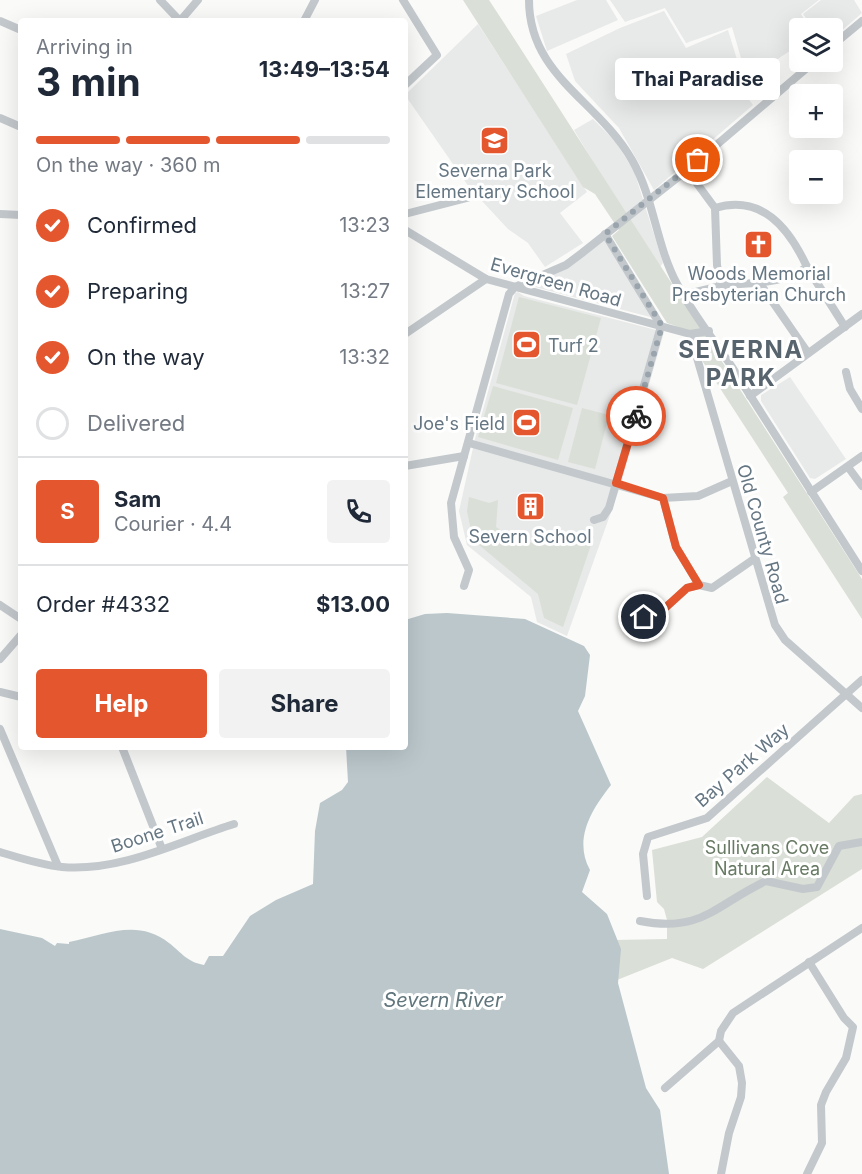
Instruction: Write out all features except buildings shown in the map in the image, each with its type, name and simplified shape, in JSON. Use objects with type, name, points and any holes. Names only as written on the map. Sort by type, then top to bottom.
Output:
[{"type":"street","points":[[160,0],[177,18]]},
{"type":"street","points":[[183,18],[198,0]]},
{"type":"street","points":[[306,18],[315,0]]},
{"type":"street","points":[[403,0],[437,54],[408,82]]},
{"type":"street","points":[[529,0],[534,38],[543,58],[618,139],[636,166],[666,258],[683,295],[709,331],[862,571]]},
{"type":"street","points":[[0,21],[18,29]]},
{"type":"street","points":[[843,37],[862,21]]},
{"type":"street","points":[[464,586],[469,570],[454,537],[451,503],[509,294],[515,287],[566,265],[687,170],[802,72]]},
{"type":"street","points":[[0,118],[18,126]]},
{"type":"street","points":[[687,170],[715,208],[717,265],[722,286]]},
{"type":"street","points":[[408,213],[467,198]]},
{"type":"street","points":[[715,208],[732,203],[754,207],[775,218],[845,327]]},
{"type":"street","points":[[0,214],[18,215]]},
{"type":"street","name":"Evergreen Road","points":[[408,232],[486,279],[690,334],[709,331]]},
{"type":"street","points":[[594,520],[603,518],[616,483],[662,326],[605,234]]},
{"type":"street","points":[[683,295],[722,286],[796,275],[807,267]]},
{"type":"street","points":[[408,332],[486,279]]},
{"type":"street","points":[[759,282],[808,353]]},
{"type":"street","points":[[750,396],[862,314]]},
{"type":"street","name":"Old County Road","points":[[690,334],[770,613],[780,634],[862,708]]},
{"type":"street","points":[[846,372],[850,389],[862,409]]},
{"type":"street","points":[[469,443],[663,498],[698,496],[732,481]]},
{"type":"street","points":[[408,465],[464,456]]},
{"type":"street","points":[[811,492],[862,456]]},
{"type":"street","points":[[848,467],[862,486]]},
{"type":"street","points":[[663,498],[676,547],[699,585]]},
{"type":"street","points":[[644,617],[665,608],[687,588],[699,585],[712,588],[754,559]]},
{"type":"street","points":[[0,605],[18,617]]},
{"type":"street","points":[[0,659],[18,638]]},
{"type":"street","name":"Bay Park Way","points":[[647,896],[644,854],[648,837],[707,818],[862,680]]},
{"type":"street","points":[[0,692],[18,696]]},
{"type":"street","points":[[1,734],[58,866]]},
{"type":"street","points":[[123,750],[162,849]]},
{"type":"street","name":"Boone Trail","points":[[0,852],[58,866],[101,865],[162,849],[234,824]]},
{"type":"street","points":[[640,921],[659,924],[701,920],[766,882],[803,889],[817,887],[839,846],[862,842]]},
{"type":"street","points":[[665,1088],[719,1041],[721,1031],[733,1013],[862,928]]},
{"type":"street","points":[[807,1174],[822,1143],[821,1105],[846,1058],[858,1026],[844,1018],[809,962]]},
{"type":"street","points":[[719,1041],[739,1066],[742,1083],[741,1097],[729,1133],[721,1174]]},
{"type":"shaded area","points":[[577,0],[606,0],[618,20],[547,51],[536,16]]},
{"type":"shaded area","points":[[610,0],[819,0],[801,14],[804,18],[789,18],[789,52],[747,79],[732,27],[686,43],[665,8],[625,22]]},
{"type":"shaded area","points":[[821,0],[854,0],[862,13],[843,29],[843,18],[806,18],[803,14]]},
{"type":"shaded area","points":[[664,11],[686,48],[728,30],[745,86],[742,90],[753,105],[654,190],[619,128],[575,81],[566,54],[620,28]]},
{"type":"shaded area","name":"Severna Park Elementary School","points":[[478,24],[587,192],[560,213],[583,243],[545,267],[528,243],[508,229],[469,187],[408,99],[408,92]]},
{"type":"shaded area","points":[[593,119],[615,141],[634,171],[663,263],[658,269],[574,130]]},
{"type":"shaded area","points":[[606,239],[654,318],[531,286]]},
{"type":"shaded area","points":[[518,292],[524,296],[664,332],[620,487],[567,636],[537,622],[531,597],[467,545],[459,511],[475,439],[515,293]]},
{"type":"shaded area","points":[[790,377],[846,459],[815,479],[810,478],[761,401],[761,395]]},
{"type":"green space","points":[[463,0],[489,0],[506,26],[862,579],[862,619],[783,497],[788,493],[703,362],[694,342],[686,333],[667,323],[612,236],[619,230],[595,194],[583,187]]},
{"type":"green space","points":[[519,297],[601,318],[577,405],[496,383]]},
{"type":"green space","name":"Joe's Field","points":[[493,386],[573,408],[558,460],[478,437]]},
{"type":"green space","points":[[582,408],[609,415],[595,469],[568,462]]},
{"type":"green space","points":[[469,497],[489,503],[498,500],[496,527],[519,540],[556,545],[594,536],[563,627],[544,618],[538,594],[473,540],[467,511]]},
{"type":"green space","name":"Sullivans Cove Natural Area","points":[[767,777],[829,823],[854,796],[862,794],[862,869],[703,969],[672,958],[617,980],[615,940],[667,939],[667,920],[664,909],[657,902],[652,850],[702,837]]},
{"type":"water","name":"Severn River","points":[[447,613],[525,619],[584,646],[590,655],[585,696],[578,711],[611,785],[597,804],[584,836],[583,847],[590,870],[582,892],[607,914],[621,949],[618,983],[646,1088],[660,1110],[669,1174],[0,1174],[0,929],[42,938],[55,946],[57,943],[69,944],[69,942],[120,930],[145,931],[157,935],[198,964],[204,965],[209,956],[223,956],[250,916],[276,900],[313,884],[315,831],[320,803],[342,790],[348,782],[346,750],[408,750],[408,619],[425,614]]},
{"type":"way so far","points":[[636,416],[662,326],[605,234],[698,160]]},
{"type":"place","name":"Severna Park Elementary School","points":[[495,141]]},
{"type":"place","name":"Thai Paradise","points":[[698,160]]},
{"type":"place","name":"Woods Memorial Presbyterian Church","points":[[759,244]]},
{"type":"place","name":"Turf 2","points":[[527,345]]},
{"type":"place","name":"Joe's Field","points":[[526,423]]},
{"type":"place","name":"Severn School","points":[[530,507]]},
{"type":"district","name":"SEVERNA PARK","points":[[741,363]]},
{"type":"route","points":[[636,416],[616,483],[663,498],[676,547],[699,585],[687,588],[665,608],[644,617]]}]
